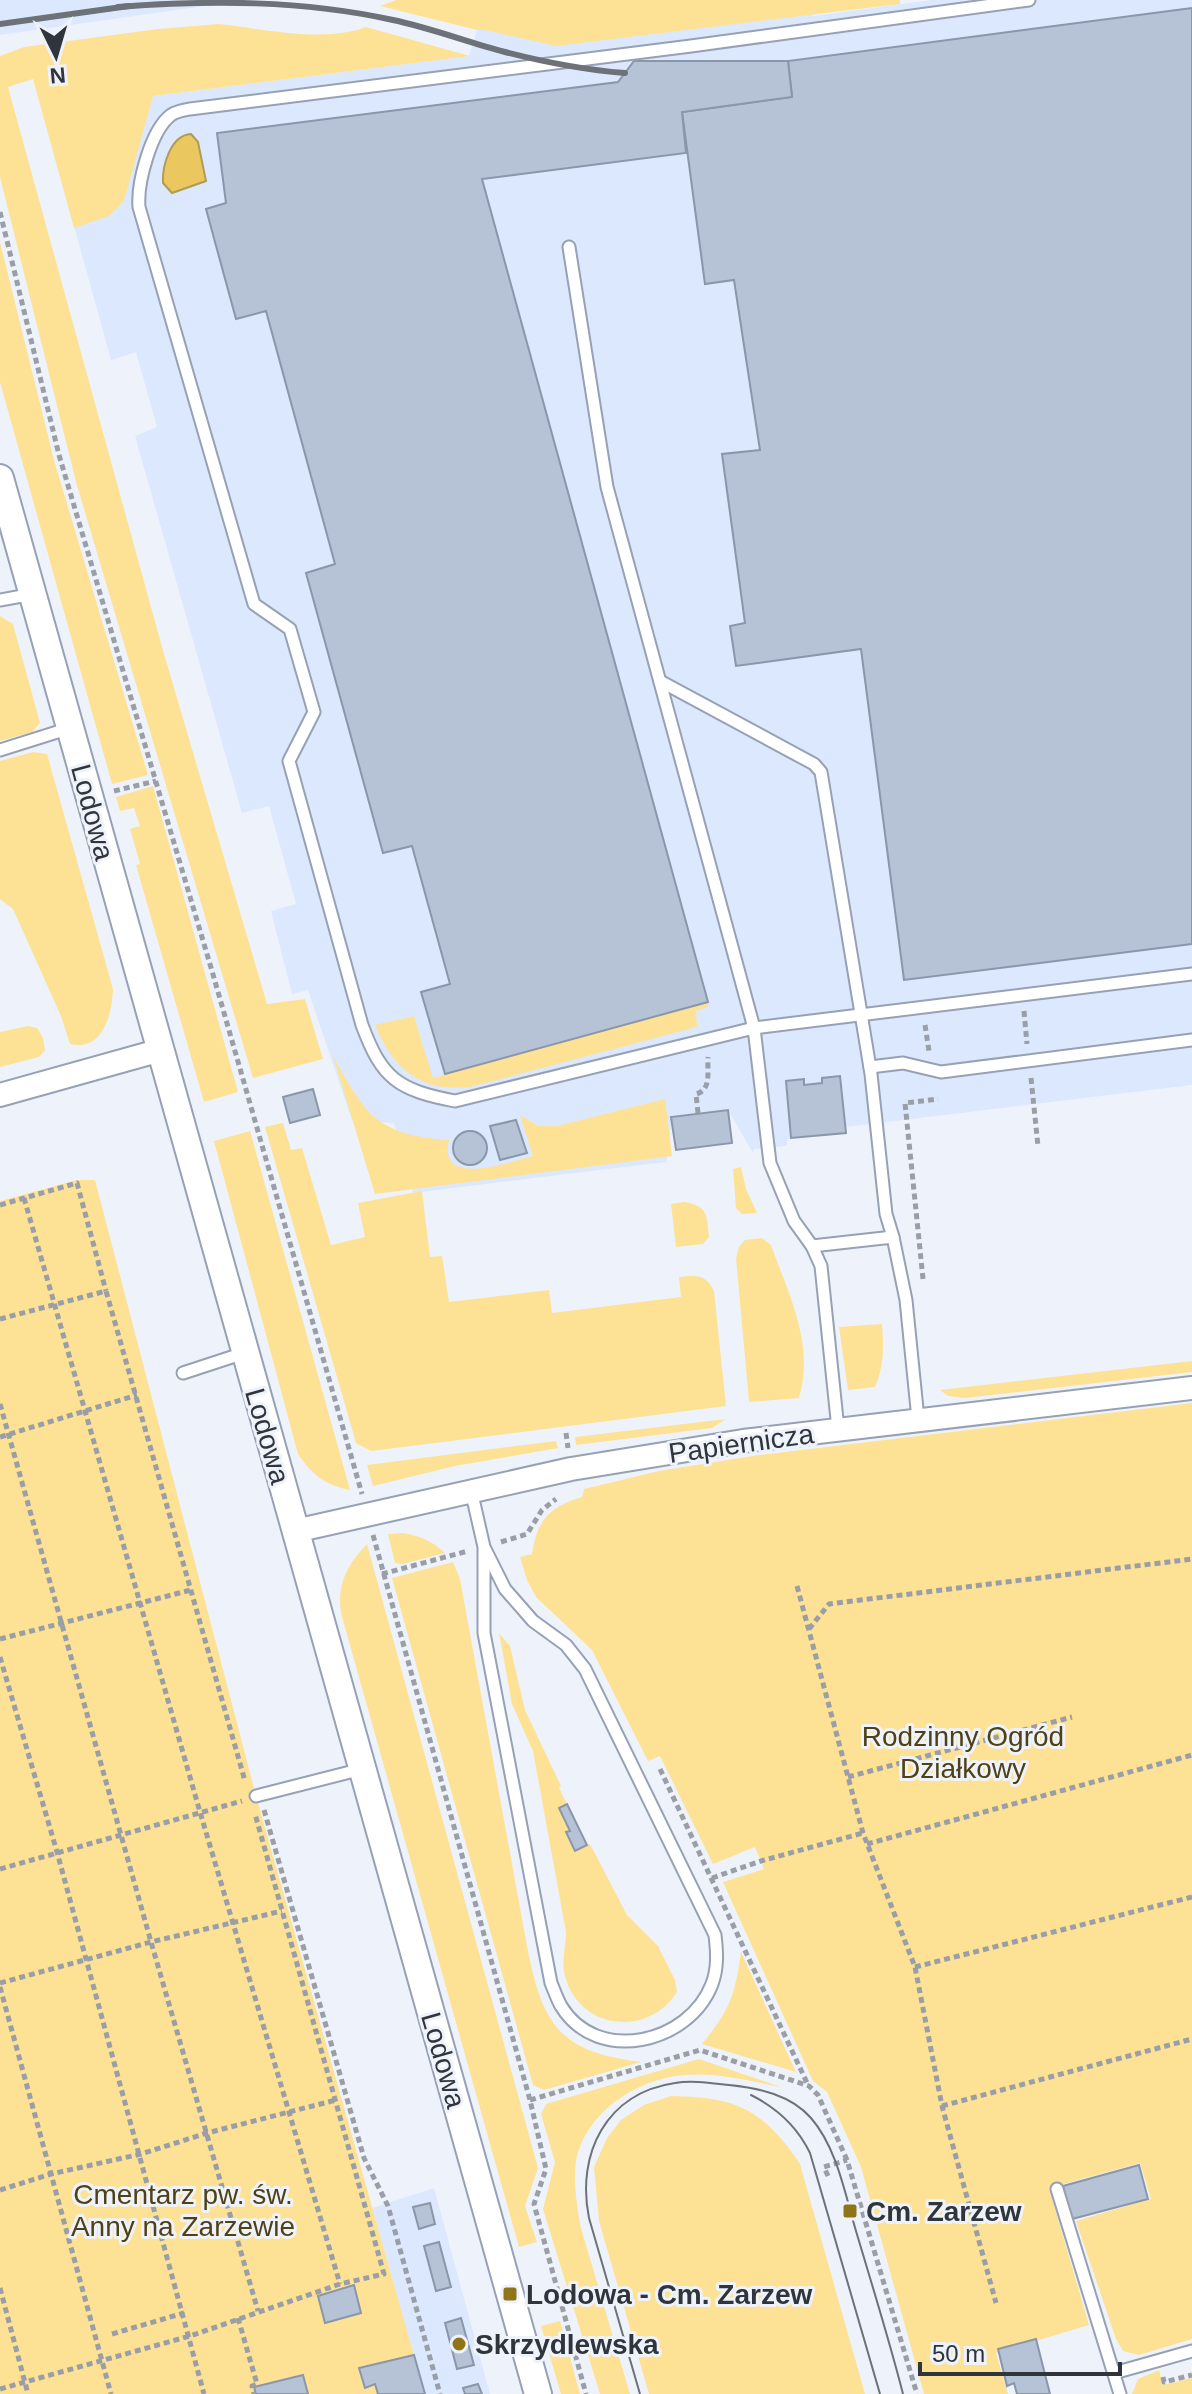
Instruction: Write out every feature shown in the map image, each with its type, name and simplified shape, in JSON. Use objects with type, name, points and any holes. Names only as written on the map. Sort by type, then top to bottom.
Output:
[{"type":"street","name":"Lodowa","points":[[0,478],[538,2394]]},
{"type":"street","points":[[0,1095],[161,1050]]},
{"type":"street","name":"Papiernicza","points":[[295,1531],[571,1469],[743,1441],[1192,1388]]},
{"type":"lane","points":[[1029,0],[190,109],[174,113],[159,128],[139,185],[139,207],[254,604],[290,629],[314,712],[289,761],[362,1025],[374,1056],[400,1084],[426,1096],[455,1101],[754,1028],[1192,974]]},
{"type":"lane","points":[[569,247],[607,487],[754,1028],[770,1163],[794,1221],[812,1246],[821,1266],[838,1429]]},
{"type":"lane","points":[[0,600],[34,594]]},
{"type":"lane","points":[[660,681],[814,764],[821,772],[870,1067],[886,1214],[906,1300],[918,1419]]},
{"type":"lane","points":[[0,750],[71,728]]},
{"type":"lane","points":[[870,1067],[903,1063],[941,1072],[1192,1040]]},
{"type":"lane","points":[[812,1246],[893,1237]]},
{"type":"lane","points":[[183,1373],[245,1353]]},
{"type":"lane","points":[[471,1490],[484,1547],[484,1633],[551,1983],[562,2007],[577,2024],[603,2038],[627,2041],[655,2037],[682,2025],[699,2007],[712,1984],[718,1958],[715,1935],[585,1669],[566,1645],[533,1621],[505,1589],[484,1547]]},
{"type":"lane","points":[[255,1797],[362,1769]]},
{"type":"lane","points":[[1057,2189],[1120,2394]]},
{"type":"lane","points":[[1114,2373],[1192,2351]]},
{"type":"path","points":[[0,212],[59,455],[212,971],[368,1515],[530,2100],[546,2169],[534,2204],[586,2394]]},
{"type":"path","points":[[907,1121],[905,1103],[936,1099],[923,1008]]},
{"type":"path","points":[[1032,1089],[1038,1146]]},
{"type":"path","points":[[0,1205],[77,1183],[191,1590],[364,2158],[388,2206],[440,2394]]},
{"type":"path","points":[[24,1198],[200,1812],[340,2284]]},
{"type":"path","points":[[0,1319],[106,1291]]},
{"type":"path","points":[[0,1437],[137,1395]]},
{"type":"path","points":[[0,1404],[258,2311]]},
{"type":"path","points":[[382,1574],[527,1534],[542,1510],[554,1500],[574,1494],[566,1433]]},
{"type":"path","points":[[808,1629],[829,1604],[1192,1559]]},
{"type":"path","points":[[797,1586],[863,1833],[915,1967],[942,2106],[996,2303]]},
{"type":"path","points":[[0,1639],[191,1590]]},
{"type":"path","points":[[0,1657],[141,2154],[204,2394]]},
{"type":"path","points":[[848,1777],[1072,1717]]},
{"type":"path","points":[[867,1844],[1192,1755]]},
{"type":"path","points":[[0,1869],[255,1797]]},
{"type":"path","points":[[0,2389],[190,2336],[340,2284],[384,2274],[282,1911],[255,1797]]},
{"type":"path","points":[[692,1885],[761,1861],[863,1833]]},
{"type":"path","points":[[915,1967],[1192,1897]]},
{"type":"path","points":[[111,2394],[0,1985],[151,1942],[282,1911]]},
{"type":"path","points":[[942,2106],[1192,2039]]},
{"type":"path","points":[[530,2100],[700,2050],[809,2086],[818,2095],[847,2160],[917,2394]]},
{"type":"path","points":[[0,2190],[336,2100]]},
{"type":"path","points":[[828,2176],[824,2167],[847,2160]]},
{"type":"path","points":[[0,2288],[28,2394]]},
{"type":"path","points":[[112,2334],[184,2313]]},
{"type":"path","points":[[238,2318],[257,2384],[252,2386],[254,2394]]},
{"type":"shaded area","points":[[0,0],[247,0],[0,35]]},
{"type":"shaded area","points":[[932,0],[1192,0],[1192,1085],[846,1127],[846,1133],[787,1139],[787,1146],[754,1149],[753,1153],[728,1110],[672,1116],[666,1165],[665,1162],[413,1193],[394,1123],[352,1120],[308,990],[292,994],[271,911],[296,904],[269,806],[242,813],[135,436],[157,427],[136,352],[111,360],[42,110],[469,56],[477,30],[812,13],[813,16]]},
{"type":"shaded area","points":[[191,134],[198,142],[206,181],[172,193],[163,183],[166,160],[173,145]]},
{"type":"shaded area","points":[[434,2188],[490,2394],[425,2394],[372,2208]]},
{"type":"green space","points":[[396,0],[900,0],[900,4],[556,46],[380,6]]},
{"type":"green space","points":[[219,24],[313,34],[349,32],[366,27],[470,56],[153,96],[124,201],[109,216],[74,228],[33,79],[8,87],[162,647],[267,1004],[305,999],[323,1059],[253,1078],[76,482],[0,177],[0,56],[24,47]]},
{"type":"green space","points":[[0,242],[54,460],[148,775],[112,784],[0,382]]},
{"type":"green space","points":[[0,616],[13,624],[40,723],[32,732],[0,741]]},
{"type":"green space","points":[[33,752],[47,754],[113,989],[104,1029],[98,1037],[81,1045],[70,1044],[61,1016],[13,909],[0,899],[0,761]]},
{"type":"green space","points":[[153,786],[238,1092],[204,1102],[136,865],[140,864],[130,829],[140,826],[134,808],[120,811],[116,797]]},
{"type":"green space","points":[[708,1002],[708,1007],[696,1011],[697,1027],[470,1087],[437,1086],[411,1075],[391,1054],[375,1025],[414,1016],[433,1078]]},
{"type":"green space","points":[[28,1026],[37,1028],[45,1050],[39,1057],[0,1067],[0,1032]]},
{"type":"green space","points":[[333,1056],[355,1094],[377,1119],[406,1133],[449,1140],[448,1155],[454,1164],[464,1168],[478,1169],[533,1156],[520,1115],[538,1126],[557,1126],[665,1099],[672,1156],[375,1194]]},
{"type":"green space","points":[[283,1123],[291,1150],[302,1148],[331,1245],[365,1237],[358,1203],[422,1191],[430,1257],[442,1256],[449,1302],[549,1290],[552,1313],[681,1297],[679,1277],[704,1279],[714,1291],[726,1406],[371,1451],[356,1443],[265,1127]]},
{"type":"green space","points":[[250,1131],[350,1490],[320,1478],[298,1454],[214,1141]]},
{"type":"green space","points":[[741,1167],[746,1189],[757,1213],[742,1214],[736,1208],[733,1169]]},
{"type":"green space","name":"Cmentarz pw. św. Anny na Zarzewie","points":[[77,1180],[95,1180],[256,1796],[425,2394],[0,2394],[0,1201]]},
{"type":"green space","points":[[684,1202],[698,1206],[705,1213],[709,1237],[703,1244],[676,1247],[671,1204]]},
{"type":"green space","points":[[762,1238],[771,1245],[798,1320],[804,1359],[803,1378],[799,1398],[749,1402],[736,1258],[745,1240]]},
{"type":"green space","points":[[882,1324],[883,1356],[875,1387],[848,1390],[839,1327]]},
{"type":"green space","points":[[1192,1361],[1192,1372],[965,1398],[948,1396],[940,1390]]},
{"type":"green space","name":"Rodzinny Ogród Działkowy","points":[[1192,1403],[1192,2339],[1139,2355],[1123,2351],[1116,2339],[1076,2221],[1151,2199],[1140,2163],[1049,2188],[1089,2325],[996,2353],[1008,2394],[924,2394],[861,2167],[827,2092],[813,2081],[723,1882],[764,1869],[755,1847],[713,1864],[660,1756],[648,1761],[592,1650],[536,1597],[520,1557],[532,1554],[537,1532],[546,1516],[561,1505],[582,1497],[584,1489],[659,1471],[759,1455]]},
{"type":"green space","points":[[726,1419],[712,1428],[576,1445],[575,1437]]},
{"type":"green space","points":[[556,1441],[558,1448],[455,1466],[373,1486],[367,1465]]},
{"type":"green space","points":[[403,1533],[426,1540],[445,1553],[403,1564],[395,1563],[388,1534]]},
{"type":"green space","points":[[367,1544],[538,2168],[525,2206],[537,2242],[519,2247],[341,1613],[345,1576]]},
{"type":"green space","points":[[453,1562],[460,1579],[527,1946],[539,1995],[558,2029],[572,2041],[613,2057],[641,2062],[544,2090],[533,2085],[392,1578]]},
{"type":"green space","points":[[499,1633],[510,1646],[525,1710],[561,1786],[559,1788],[567,1804],[560,1808],[576,1851],[590,1844],[627,1915],[658,1946],[675,1980],[677,1992],[664,2007],[649,2016],[615,2022],[599,2017],[584,2008],[565,1976],[566,1932],[533,1751],[512,1704]]},
{"type":"green space","points":[[741,1952],[796,2072],[702,2044],[730,2001]]},
{"type":"green space","points":[[699,2059],[781,2087],[709,2075],[684,2075],[649,2083],[616,2101],[602,2113],[582,2143],[576,2161],[575,2186],[581,2228],[630,2394],[600,2394],[543,2209],[555,2162],[541,2114],[546,2104]]},
{"type":"green space","points":[[671,2096],[713,2099],[746,2110],[773,2130],[800,2164],[865,2394],[649,2394],[599,2221],[594,2167],[607,2138],[621,2120],[644,2105]]},
{"type":"green space","points":[[560,2321],[580,2394],[561,2394],[541,2326]]},
{"type":"green space","points":[[1159,2370],[1163,2385],[1192,2378],[1192,2394],[1132,2394],[1138,2379]]},
{"type":"building","points":[[1192,8],[1192,944],[904,980],[861,649],[736,666],[730,626],[745,623],[722,454],[760,450],[734,280],[705,284],[682,112],[792,97],[788,61]]},
{"type":"building","points":[[634,61],[788,61],[792,97],[682,112],[686,153],[482,179],[708,1002],[445,1074],[421,992],[450,984],[412,846],[383,853],[306,573],[335,564],[266,311],[236,319],[206,209],[226,203],[217,133],[618,82]]},
{"type":"building","points":[[840,1076],[846,1133],[791,1138],[786,1081],[804,1079],[804,1085],[822,1083],[822,1078]]},
{"type":"building","points":[[313,1089],[320,1115],[290,1123],[283,1097]]},
{"type":"building","points":[[728,1110],[732,1143],[676,1150],[671,1117]]},
{"type":"building","points":[[516,1120],[527,1153],[500,1160],[490,1126]]},
{"type":"building","points":[[470,1131],[482,1136],[487,1148],[482,1160],[470,1165],[458,1160],[453,1148],[458,1136]]},
{"type":"building","points":[[567,1804],[587,1845],[575,1851],[559,1808]]},
{"type":"building","points":[[1139,2165],[1148,2199],[1072,2219],[1063,2186]]},
{"type":"building","points":[[430,2203],[435,2224],[419,2229],[413,2207]]},
{"type":"building","name":"Skrzydlewska","points":[[439,2242],[451,2287],[436,2291],[424,2246]]},
{"type":"building","points":[[354,2285],[361,2313],[325,2323],[318,2296]]},
{"type":"building","name":"Skrzydlewska","points":[[461,2318],[474,2365],[457,2369],[445,2323]]},
{"type":"building","points":[[1036,2339],[1050,2394],[1017,2394],[1014,2383],[1007,2386],[998,2349]]},
{"type":"building","points":[[414,2355],[425,2394],[378,2394],[375,2384],[365,2388],[359,2368]]},
{"type":"building","points":[[303,2375],[308,2394],[256,2394],[254,2387]]},
{"type":"building","points":[[478,2384],[482,2394],[465,2394],[463,2388]]},
{"type":"tram line","points":[[640,2394],[589,2218],[587,2171],[601,2130],[614,2113],[631,2099],[651,2089],[688,2082],[740,2086],[774,2094],[803,2110],[820,2130],[839,2172],[903,2394]]},
{"type":"tram line","points":[[751,2095],[785,2119],[810,2153],[880,2394]]},
{"type":"railway","points":[[118,7],[256,3],[359,13],[407,23],[535,59],[625,73]]},
{"type":"railway","points":[[0,24],[129,6]]},
{"type":"place","name":"Cm. Zarzew","points":[[850,2211]]},
{"type":"place","name":"Lodowa - Cm. Zarzew","points":[[510,2294]]},
{"type":"place","name":"Skrzydlewska","points":[[459,2344]]}]
